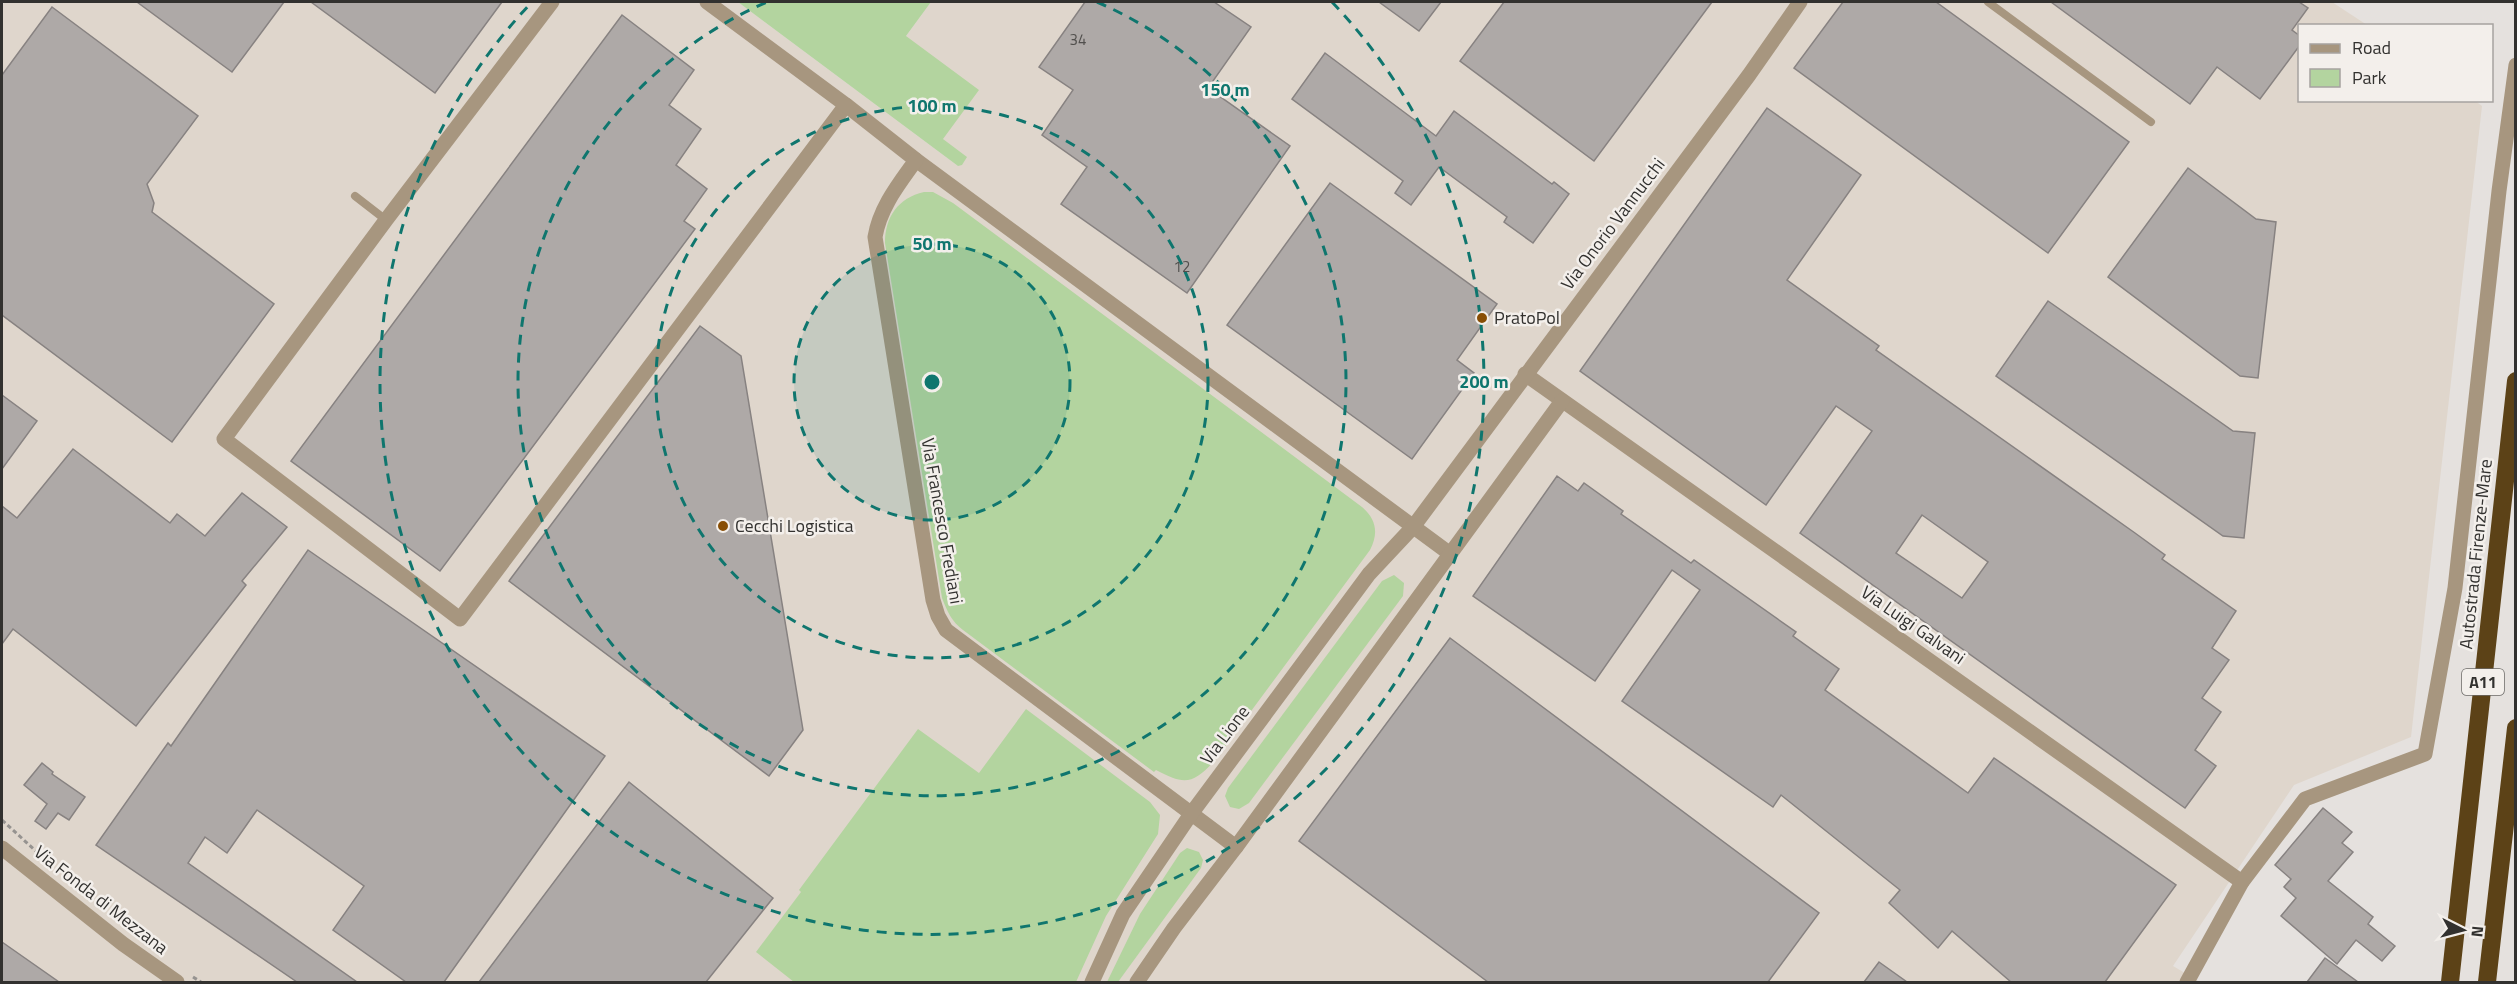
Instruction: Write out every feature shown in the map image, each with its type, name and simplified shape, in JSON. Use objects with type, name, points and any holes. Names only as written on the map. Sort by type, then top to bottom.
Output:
[{"type":"highway","name":"Autostrada Firenze-Mare","points":[[2450,982],[2516,381]]},
{"type":"highway","points":[[2487,982],[2516,728]]},
{"type":"street","points":[[552,2],[386,220],[224,439],[460,619],[846,105]]},
{"type":"street","points":[[707,2],[916,160],[1449,553]]},
{"type":"street","name":"Via Onorio Vannucchi","points":[[1413,527],[1751,72],[1800,2]]},
{"type":"street","points":[[2187,982],[2242,882],[2305,799],[2425,754],[2455,588],[2499,191],[2516,65]]},
{"type":"street","name":"Via Francesco Frediani","points":[[916,160],[887,202],[877,225],[875,237],[933,600],[938,616],[946,630],[1236,847]]},
{"type":"street","name":"Via Luigi Galvani","points":[[1525,374],[2242,882]]},
{"type":"street","points":[[1137,982],[1174,928],[1236,847],[1562,401]]},
{"type":"street","name":"Via Lione","points":[[1092,982],[1123,914],[1191,814],[1370,574],[1413,527]]},
{"type":"street","name":"Via Fonda di Mezzana","points":[[2,848],[123,944],[177,982]]},
{"type":"lane","points":[[1988,2],[2151,122]]},
{"type":"lane","points":[[355,196],[386,220]]},
{"type":"shaded area","points":[[5,2],[738,2],[958,166],[943,139],[906,36],[931,2],[2332,2],[2365,24],[2298,24],[2298,102],[2477,102],[2482,106],[2411,737],[2294,785],[2173,966],[2200,982],[2,982],[2,5]]},
{"type":"green space","points":[[738,2],[931,2],[906,36],[979,90],[943,139],[967,157],[962,165],[958,166]]},
{"type":"green space","points":[[924,192],[933,192],[953,203],[1362,507],[1373,521],[1375,538],[1370,550],[1215,760],[1194,778],[1181,780],[1156,770],[1154,772],[959,627],[946,607],[942,598],[885,243],[887,225],[895,210],[907,199]]},
{"type":"green space","points":[[1394,575],[1404,583],[1403,596],[1249,803],[1239,809],[1230,807],[1225,796],[1228,788],[1382,581]]},
{"type":"green space","points":[[1026,709],[1150,802],[1160,815],[1158,834],[1106,916],[1076,982],[794,982],[756,952],[918,729],[979,773]]},
{"type":"green space","points":[[1187,848],[1199,852],[1203,860],[1201,868],[1118,982],[1107,982],[1140,914],[1180,853]]},
{"type":"building","points":[[137,2],[284,2],[232,72]]},
{"type":"building","points":[[311,2],[502,2],[435,93]]},
{"type":"building","points":[[1085,2],[1214,2],[1251,27],[1208,88],[1290,146],[1187,293],[1061,204],[1087,167],[1042,135],[1073,90],[1039,67]]},
{"type":"building","points":[[1379,2],[1441,2],[1419,31]]},
{"type":"building","points":[[1504,2],[1712,2],[1594,161],[1460,61]]},
{"type":"building","points":[[1843,2],[1936,2],[2129,142],[2048,253],[1794,68]]},
{"type":"building","points":[[2051,2],[2299,2],[2308,8],[2292,30],[2298,34],[2298,48],[2260,99],[2217,67],[2190,104]]},
{"type":"building","points":[[52,7],[198,116],[147,184],[154,203],[152,212],[274,304],[172,442],[2,315],[2,75]]},
{"type":"building","points":[[622,15],[694,70],[669,105],[701,129],[676,165],[707,189],[684,221],[695,229],[440,571],[291,461]]},
{"type":"building","points":[[1325,53],[1436,136],[1454,111],[1552,184],[1554,182],[1569,194],[1533,243],[1504,222],[1507,217],[1439,167],[1411,205],[1395,193],[1403,181],[1292,99]]},
{"type":"building","points":[[1767,108],[1861,175],[1787,280],[1879,346],[1876,350],[2135,533],[2165,555],[2162,559],[2236,611],[2212,648],[2229,660],[2202,698],[2221,712],[2195,750],[2216,766],[2185,808],[1800,533],[1872,431],[1836,406],[1766,505],[1580,371]],"holes":[[[1922,515],[1988,562],[1962,598],[1896,553]]]},
{"type":"building","points":[[2188,168],[2256,219],[2276,222],[2258,378],[2240,376],[2108,277]]},
{"type":"building","points":[[1330,183],[1497,304],[1457,360],[1474,373],[1412,459],[1227,325]]},
{"type":"building","points":[[2048,301],[2233,431],[2255,433],[2244,538],[2223,536],[1996,376]]},
{"type":"building","points":[[700,326],[741,356],[803,730],[769,776],[509,581]]},
{"type":"building","points":[[2,395],[37,421],[2,469]]},
{"type":"building","points":[[73,449],[170,523],[177,514],[205,536],[242,493],[287,527],[242,581],[246,585],[136,726],[13,629],[2,644],[2,506],[17,518]]},
{"type":"building","points":[[1557,476],[1578,491],[1584,483],[1623,511],[1621,514],[1691,563],[1694,560],[1796,632],[1793,636],[1839,669],[1825,690],[1968,793],[1994,758],[2176,885],[2105,982],[2011,982],[1952,931],[1938,948],[1889,903],[1900,890],[1781,795],[1773,807],[1622,701],[1700,590],[1672,570],[1595,681],[1473,596]]},
{"type":"building","points":[[308,550],[605,756],[444,982],[406,982],[333,930],[364,886],[257,810],[227,853],[205,837],[188,863],[357,982],[297,982],[96,845],[168,743],[171,746]]},
{"type":"building","points":[[1450,638],[1819,913],[1768,982],[1488,982],[1299,841]]},
{"type":"building","points":[[42,763],[53,772],[52,774],[85,797],[69,820],[58,813],[46,829],[35,821],[47,804],[24,785]]},
{"type":"building","points":[[629,782],[773,898],[706,982],[479,982]]},
{"type":"building","points":[[2323,808],[2352,832],[2342,843],[2353,852],[2328,881],[2373,917],[2368,924],[2395,946],[2382,961],[2356,940],[2337,964],[2281,916],[2296,898],[2284,887],[2291,879],[2275,865]]},
{"type":"building","points":[[2,942],[59,982],[2,982]]},
{"type":"building","points":[[2325,958],[2358,982],[2307,982]]},
{"type":"building","points":[[1879,962],[1907,982],[1864,982]]},
{"type":"place","name":"PratoPol","points":[[1482,318]]},
{"type":"place","name":"Cecchi Logistica","points":[[723,526]]}]
